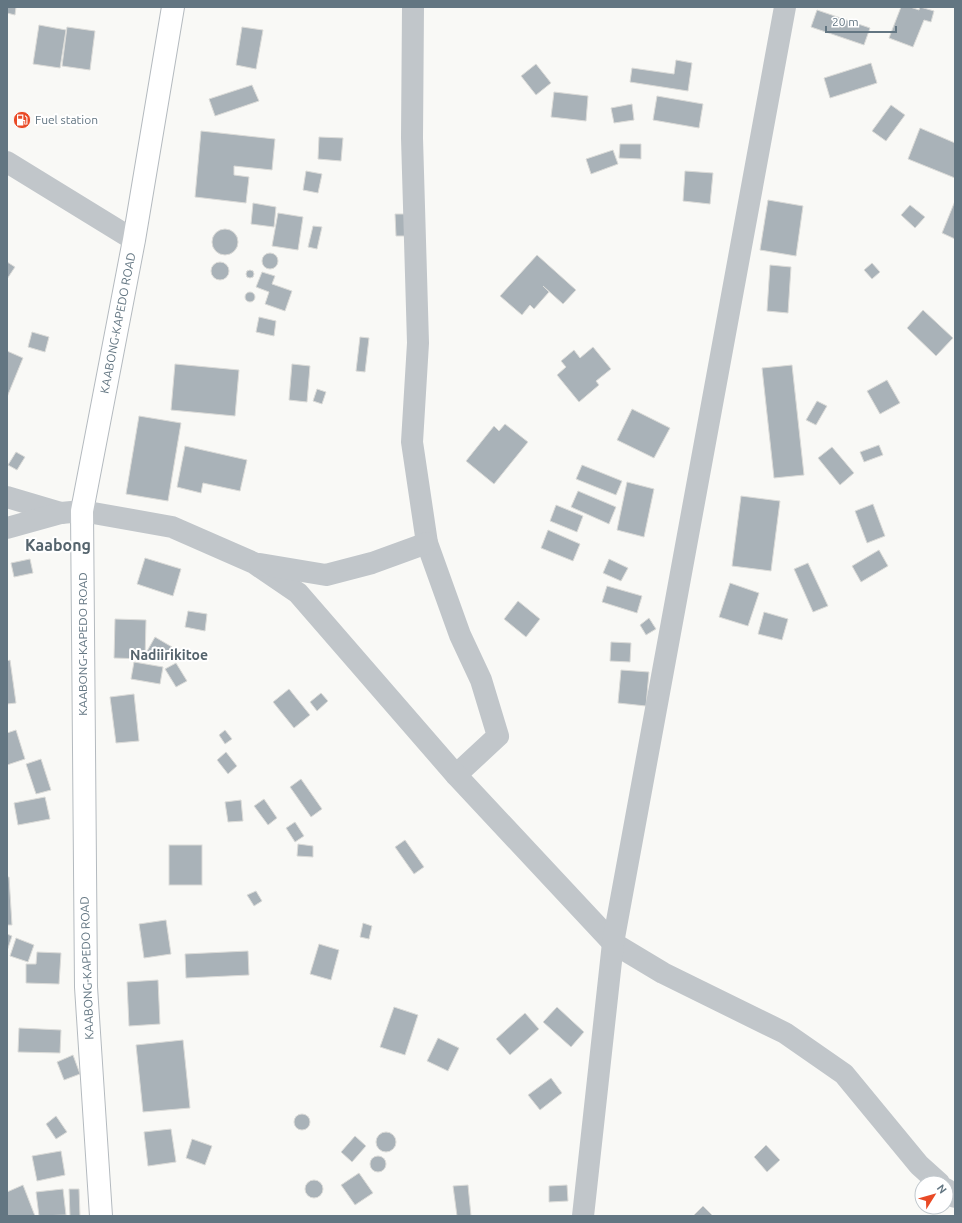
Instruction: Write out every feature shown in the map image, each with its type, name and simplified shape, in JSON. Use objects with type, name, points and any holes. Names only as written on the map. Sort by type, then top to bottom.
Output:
[{"type":"main road","name":"KAABONG-KAPEDO ROAD","points":[[101,1216],[86,987],[72,512],[134,240],[174,7]]},
{"type":"street","points":[[413,7],[412,138],[418,343],[412,442],[427,543],[460,635],[481,680],[498,736],[456,775]]},
{"type":"street","points":[[583,1216],[613,943],[785,7]]},
{"type":"street","points":[[7,162],[134,240]]},
{"type":"street","points":[[7,497],[72,512],[172,527],[254,563],[298,593],[456,775],[613,943],[663,973],[785,1033],[844,1074],[919,1165],[930,1175]]},
{"type":"street","points":[[7,528],[72,512]]},
{"type":"street","points":[[254,563],[326,575],[372,563],[427,543]]},
{"type":"building","points":[[7,7],[16,7],[15,15],[7,13]]},
{"type":"building","points":[[901,7],[910,7],[919,10],[920,7],[934,11],[931,22],[924,20],[913,47],[889,38]]},
{"type":"building","points":[[817,10],[870,28],[864,45],[811,27]]},
{"type":"building","points":[[39,25],[66,30],[60,68],[33,64]]},
{"type":"building","points":[[67,27],[95,31],[90,70],[62,66]]},
{"type":"building","points":[[242,27],[263,30],[256,69],[236,65]]},
{"type":"building","points":[[676,60],[692,63],[688,91],[630,82],[632,68],[674,74]]},
{"type":"building","points":[[871,63],[877,83],[830,98],[824,78]]},
{"type":"building","points":[[536,64],[551,83],[536,95],[521,76]]},
{"type":"building","points":[[252,85],[259,101],[215,116],[209,99]]},
{"type":"building","points":[[554,92],[588,96],[586,121],[551,117]]},
{"type":"building","points":[[657,96],[703,104],[699,128],[653,120]]},
{"type":"building","points":[[632,104],[634,120],[614,123],[611,108]]},
{"type":"building","points":[[891,105],[905,115],[886,141],[872,131]]},
{"type":"building","points":[[920,128],[955,143],[955,178],[908,159]]},
{"type":"building","points":[[201,131],[275,139],[272,170],[234,166],[234,175],[249,177],[246,203],[195,197]]},
{"type":"building","points":[[319,137],[343,138],[341,161],[318,159]]},
{"type":"building","points":[[620,144],[641,144],[641,159],[619,158]]},
{"type":"building","points":[[613,150],[618,164],[591,174],[586,159]]},
{"type":"building","points":[[306,171],[322,174],[318,193],[303,190]]},
{"type":"building","points":[[685,171],[713,173],[710,204],[683,201]]},
{"type":"building","points":[[768,200],[803,206],[796,256],[760,250]]},
{"type":"building","points":[[955,201],[955,239],[942,233]]},
{"type":"building","points":[[253,203],[276,207],[274,227],[251,224]]},
{"type":"building","points":[[910,205],[925,217],[915,228],[901,215]]},
{"type":"building","points":[[278,213],[303,217],[298,250],[272,246]]},
{"type":"building","points":[[395,214],[407,214],[407,236],[396,236]]},
{"type":"building","points":[[313,226],[322,227],[317,249],[308,247]]},
{"type":"building","points":[[225,229],[234,233],[238,242],[234,251],[225,255],[216,251],[212,242],[216,233]]},
{"type":"building","points":[[270,253],[276,255],[278,261],[276,267],[270,269],[264,267],[262,261],[264,255]]},
{"type":"building","points":[[537,255],[576,290],[563,304],[543,286],[549,292],[534,309],[530,305],[522,315],[500,296]]},
{"type":"building","points":[[7,262],[15,267],[7,279]]},
{"type":"building","points":[[216,262],[224,262],[229,267],[227,278],[224,280],[216,280],[211,275],[211,267]]},
{"type":"building","points":[[872,263],[880,272],[872,279],[864,270]]},
{"type":"building","points":[[770,265],[791,267],[788,313],[767,311]]},
{"type":"building","points":[[248,270],[252,270],[254,274],[252,278],[248,278],[246,276],[246,272]]},
{"type":"building","points":[[262,272],[275,276],[272,284],[292,291],[285,311],[265,304],[269,292],[256,287]]},
{"type":"building","points":[[248,292],[252,292],[255,297],[252,302],[248,302],[245,299],[245,295]]},
{"type":"building","points":[[923,310],[953,338],[936,356],[907,328]]},
{"type":"building","points":[[259,317],[276,321],[274,336],[256,332]]},
{"type":"building","points":[[32,332],[49,337],[45,352],[28,347]]},
{"type":"building","points":[[360,337],[369,338],[365,372],[356,371]]},
{"type":"building","points":[[593,347],[611,369],[596,381],[599,385],[579,402],[557,375],[566,367],[561,361],[574,350],[580,358]]},
{"type":"building","points":[[7,351],[23,358],[7,397]]},
{"type":"building","points":[[175,364],[239,370],[235,416],[171,410]]},
{"type":"building","points":[[292,364],[310,366],[307,402],[289,400]]},
{"type":"building","points":[[792,365],[804,475],[774,478],[762,368]]},
{"type":"building","points":[[887,380],[900,403],[880,414],[867,391]]},
{"type":"building","points":[[317,389],[326,392],[322,404],[313,401]]},
{"type":"building","points":[[817,401],[827,406],[816,425],[806,420]]},
{"type":"building","points":[[632,409],[670,428],[654,458],[617,440]]},
{"type":"building","points":[[139,416],[181,423],[168,501],[126,494]]},
{"type":"building","points":[[505,424],[528,442],[494,484],[466,461],[494,426],[499,431]]},
{"type":"building","points":[[879,445],[883,455],[864,462],[860,452]]},
{"type":"building","points":[[185,446],[247,460],[240,491],[203,483],[201,493],[177,487]]},
{"type":"building","points":[[832,447],[854,473],[840,485],[818,458]]},
{"type":"building","points":[[16,452],[25,457],[17,470],[8,465]]},
{"type":"building","points":[[582,465],[622,481],[616,495],[576,479]]},
{"type":"building","points":[[627,482],[654,489],[644,537],[617,530]]},
{"type":"building","points":[[578,491],[616,507],[609,524],[571,507]]},
{"type":"building","points":[[741,496],[780,501],[771,571],[732,566]]},
{"type":"building","points":[[873,504],[885,536],[867,543],[855,511]]},
{"type":"building","points":[[556,505],[583,516],[577,532],[550,521]]},
{"type":"building","points":[[548,530],[580,544],[573,561],[541,548]]},
{"type":"building","points":[[879,550],[888,566],[861,582],[852,566]]},
{"type":"building","points":[[145,558],[181,569],[173,596],[137,584]]},
{"type":"building","points":[[30,559],[33,573],[14,577],[11,563]]},
{"type":"building","points":[[609,559],[628,568],[621,581],[603,573]]},
{"type":"building","points":[[808,563],[828,606],[813,612],[794,569]]},
{"type":"building","points":[[730,583],[759,593],[748,626],[719,617]]},
{"type":"building","points":[[607,586],[642,596],[637,613],[602,602]]},
{"type":"building","points":[[518,601],[540,619],[526,637],[504,619]]},
{"type":"building","points":[[188,611],[207,614],[205,631],[185,627]]},
{"type":"building","points":[[764,612],[788,619],[782,640],[758,634]]},
{"type":"building","points":[[649,618],[656,629],[646,635],[640,625]]},
{"type":"building","points":[[115,619],[146,620],[145,659],[114,658]]},
{"type":"building","points":[[155,637],[172,647],[164,662],[146,653]]},
{"type":"building","points":[[611,642],[631,643],[630,662],[610,661]]},
{"type":"building","points":[[10,660],[16,703],[7,704],[7,661]]},
{"type":"building","points":[[134,662],[163,667],[160,684],[131,679]]},
{"type":"building","points":[[176,663],[187,681],[176,687],[165,669]]},
{"type":"building","points":[[621,670],[649,672],[646,706],[618,703]]},
{"type":"building","points":[[289,689],[310,715],[294,728],[273,702]]},
{"type":"building","points":[[321,693],[328,701],[317,711],[310,702]]},
{"type":"building","points":[[134,694],[139,741],[116,743],[110,697]]},
{"type":"building","points":[[16,730],[25,759],[7,765],[7,733]]},
{"type":"building","points":[[225,730],[232,739],[225,744],[219,735]]},
{"type":"building","points":[[226,752],[237,766],[228,774],[217,760]]},
{"type":"building","points":[[41,759],[51,790],[36,794],[26,764]]},
{"type":"building","points":[[301,779],[322,809],[311,817],[290,787]]},
{"type":"building","points":[[45,797],[50,819],[18,825],[14,803]]},
{"type":"building","points":[[264,799],[277,818],[268,825],[254,806]]},
{"type":"building","points":[[241,800],[243,821],[228,822],[225,802]]},
{"type":"building","points":[[295,822],[304,836],[295,842],[286,828]]},
{"type":"building","points":[[405,840],[424,867],[414,874],[395,847]]},
{"type":"building","points":[[298,844],[313,846],[313,857],[297,856]]},
{"type":"building","points":[[169,845],[202,845],[202,885],[169,885]]},
{"type":"building","points":[[7,877],[9,877],[12,925],[7,925]]},
{"type":"building","points":[[256,891],[262,901],[254,906],[247,895]]},
{"type":"building","points":[[166,920],[171,954],[144,958],[139,924]]},
{"type":"building","points":[[363,923],[372,926],[369,939],[360,937]]},
{"type":"building","points":[[7,934],[12,936],[7,951]]},
{"type":"building","points":[[16,938],[34,945],[28,962],[10,956]]},
{"type":"building","points":[[319,944],[339,950],[331,980],[310,974]]},
{"type":"building","points":[[248,951],[249,975],[186,978],[185,954]]},
{"type":"building","points":[[37,952],[61,953],[59,984],[26,983],[26,964],[36,964]]},
{"type":"building","points":[[158,980],[160,1024],[129,1026],[127,982]]},
{"type":"building","points":[[394,1007],[418,1015],[405,1055],[380,1047]]},
{"type":"building","points":[[557,1007],[584,1032],[571,1047],[543,1022]]},
{"type":"building","points":[[525,1013],[539,1029],[510,1055],[496,1039]]},
{"type":"building","points":[[19,1028],[61,1030],[60,1053],[18,1052]]},
{"type":"building","points":[[438,1038],[459,1048],[448,1071],[427,1061]]},
{"type":"building","points":[[183,1040],[190,1108],[143,1112],[136,1045]]},
{"type":"building","points":[[73,1055],[80,1074],[64,1080],[57,1062]]},
{"type":"building","points":[[551,1078],[562,1093],[540,1110],[528,1095]]},
{"type":"building","points":[[302,1114],[308,1116],[310,1122],[308,1128],[302,1130],[296,1128],[294,1122],[296,1116]]},
{"type":"building","points":[[56,1116],[67,1132],[56,1139],[46,1124]]},
{"type":"building","points":[[171,1129],[176,1162],[148,1166],[144,1132]]},
{"type":"building","points":[[382,1132],[390,1132],[396,1138],[396,1146],[390,1152],[382,1152],[376,1146],[376,1138]]},
{"type":"building","points":[[355,1136],[366,1146],[352,1162],[341,1152]]},
{"type":"building","points":[[192,1139],[212,1146],[205,1165],[186,1158]]},
{"type":"building","points":[[766,1145],[780,1160],[767,1172],[754,1157]]},
{"type":"building","points":[[61,1151],[65,1175],[37,1181],[32,1156]]},
{"type":"building","points":[[375,1156],[381,1156],[386,1161],[384,1170],[381,1172],[375,1172],[370,1167],[370,1161]]},
{"type":"building","points":[[359,1173],[373,1193],[355,1205],[341,1185]]},
{"type":"building","points":[[314,1180],[320,1183],[323,1189],[320,1195],[314,1198],[308,1195],[305,1189],[308,1183]]},
{"type":"building","points":[[23,1185],[35,1216],[7,1216],[7,1192]]},
{"type":"building","points":[[468,1185],[471,1216],[457,1216],[453,1186]]},
{"type":"building","points":[[567,1185],[568,1201],[549,1202],[549,1186]]},
{"type":"building","points":[[63,1189],[66,1215],[39,1216],[36,1192]]},
{"type":"building","points":[[69,1189],[79,1189],[80,1216],[70,1216]]},
{"type":"building","points":[[703,1206],[713,1216],[693,1216]]},
{"type":"place","name":"Fuel station","points":[[22,120]]},
{"type":"district","name":"Kaabong","points":[[58,545]]},
{"type":"district","name":"Nadiirikitoe","points":[[169,655]]}]
